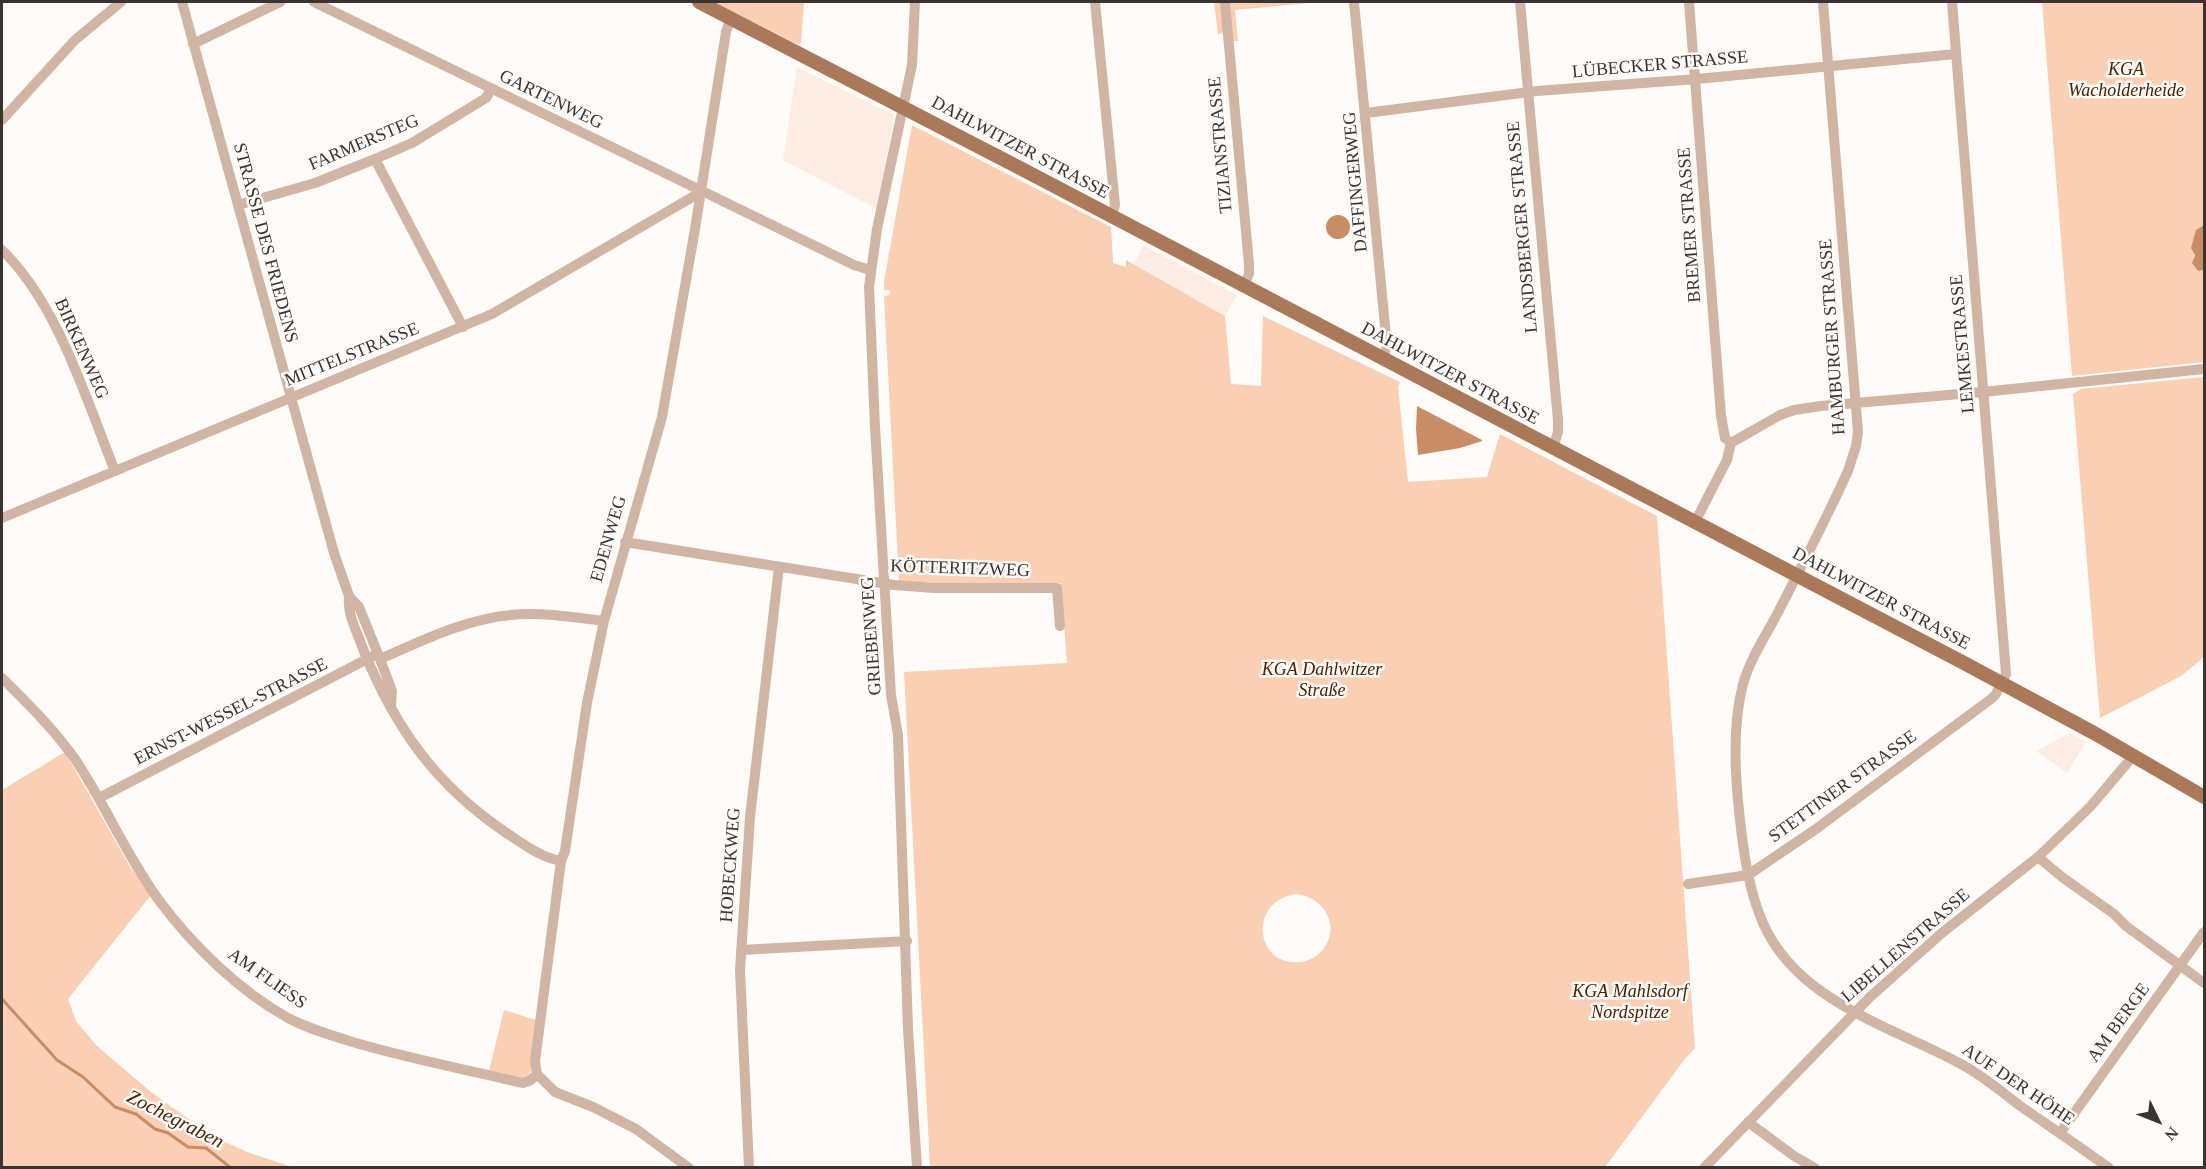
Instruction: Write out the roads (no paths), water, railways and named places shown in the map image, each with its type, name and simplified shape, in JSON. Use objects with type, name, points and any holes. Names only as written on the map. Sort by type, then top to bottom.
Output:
[{"type":"main road","name":"DAHLWITZER STRASSE","points":[[699,2],[800,52],[2084,727],[2205,797]]},
{"type":"street","points":[[2,120],[75,40],[121,2]]},
{"type":"street","name":"STRASSE DES FRIEDENS","points":[[182,2],[290,398],[334,553],[349,596],[350,613],[375,658],[383,695],[416,749],[453,789],[499,827],[551,859],[561,861]]},
{"type":"street","points":[[194,44],[280,2]]},
{"type":"street","name":"GARTENWEG","points":[[314,2],[701,192],[854,265],[870,270]]},
{"type":"street","name":"GRIEBENWEG","points":[[915,2],[914,51],[870,270],[874,415],[891,695],[898,735],[907,941],[908,1029],[917,1167]]},
{"type":"street","points":[[1095,2],[1115,205],[1112,216]]},
{"type":"street","name":"TIZIANSTRASSE","points":[[1225,2],[1249,264],[1249,274],[1244,285]]},
{"type":"street","name":"DAFFINGERWEG","points":[[1354,2],[1387,347],[1382,358]]},
{"type":"street","name":"LANDSBERGER STRASSE","points":[[1520,2],[1558,420],[1558,432],[1553,448]]},
{"type":"street","name":"BREMER STRASSE","points":[[1689,2],[1697,79],[1721,416],[1725,438],[1731,442]]},
{"type":"street","name":"HAMBURGER STRASSE","points":[[1785,959],[1762,921],[1748,875],[1738,801],[1737,721],[1743,684],[1754,655],[1848,471],[1858,432],[1823,2]]},
{"type":"street","name":"LEMKESTRASSE","points":[[1952,2],[2007,670],[2002,684]]},
{"type":"street","name":"EDENWEG","points":[[537,1074],[535,1061],[561,861],[565,851],[578,762],[604,621],[662,417],[727,29],[731,17]]},
{"type":"street","name":"LÜBECKER STRASSE","points":[[1366,113],[1547,90],[1697,79],[1956,54]]},
{"type":"street","name":"FARMERSTEG","points":[[238,205],[315,183],[412,143],[486,98],[491,89]]},
{"type":"street","points":[[375,159],[463,327]]},
{"type":"street","name":"MITTELSTRASSE","points":[[2,518],[492,314],[701,192]]},
{"type":"street","name":"BIRKENWEG","points":[[2,250],[14,261],[55,324],[116,471]]},
{"type":"street","points":[[1695,522],[1727,460],[1731,442],[1748,434],[1766,421],[1794,410],[2205,369]]},
{"type":"street","name":"KÖTTERITZWEG","points":[[625,542],[886,583],[934,588],[1057,588],[1060,626]]},
{"type":"street","name":"HOBECKWEG","points":[[749,1167],[741,950],[750,817],[779,567]]},
{"type":"street","name":"ERNST-WESSEL-STRASSE","points":[[99,798],[375,658],[465,624],[503,616],[550,615],[604,621]]},
{"type":"street","name":"AM FLIESS","points":[[2,678],[68,749],[158,898],[182,928],[219,967],[288,1018],[324,1033],[384,1051],[524,1083],[537,1074]]},
{"type":"street","name":"STETTINER STRASSE","points":[[1688,884],[1748,875],[1816,829],[1990,699],[2002,684]]},
{"type":"street","name":"LIBELLENSTRASSE","points":[[1704,1167],[1855,1012],[1936,938],[2038,857],[2113,783],[2134,755]]},
{"type":"street","points":[[2038,857],[2205,983]]},
{"type":"street","name":"AM BERGE","points":[[2060,1133],[2205,932]]},
{"type":"street","points":[[741,950],[907,941]]},
{"type":"street","name":"AUF DER HÖHE","points":[[1785,959],[1805,979],[1855,1012],[1958,1062],[1994,1085],[2109,1167]]},
{"type":"street","points":[[537,1074],[555,1092],[621,1121],[659,1144],[689,1167]]},
{"type":"street","points":[[1748,1122],[1794,1156],[1815,1167]]},
{"type":"waterway","name":"Zochegraben","points":[[2,999],[57,1060],[83,1077],[115,1107],[136,1114],[155,1129],[168,1133],[188,1147],[206,1148],[231,1168]]},
{"type":"park label","name":"KGA Wacholderheide","points":[[2126,80]]},
{"type":"park label","name":"KGA Dahlwitzer Straße","points":[[1322,680]]},
{"type":"park label","name":"KGA Mahlsdorf Nordspitze","points":[[1630,1002]]}]
